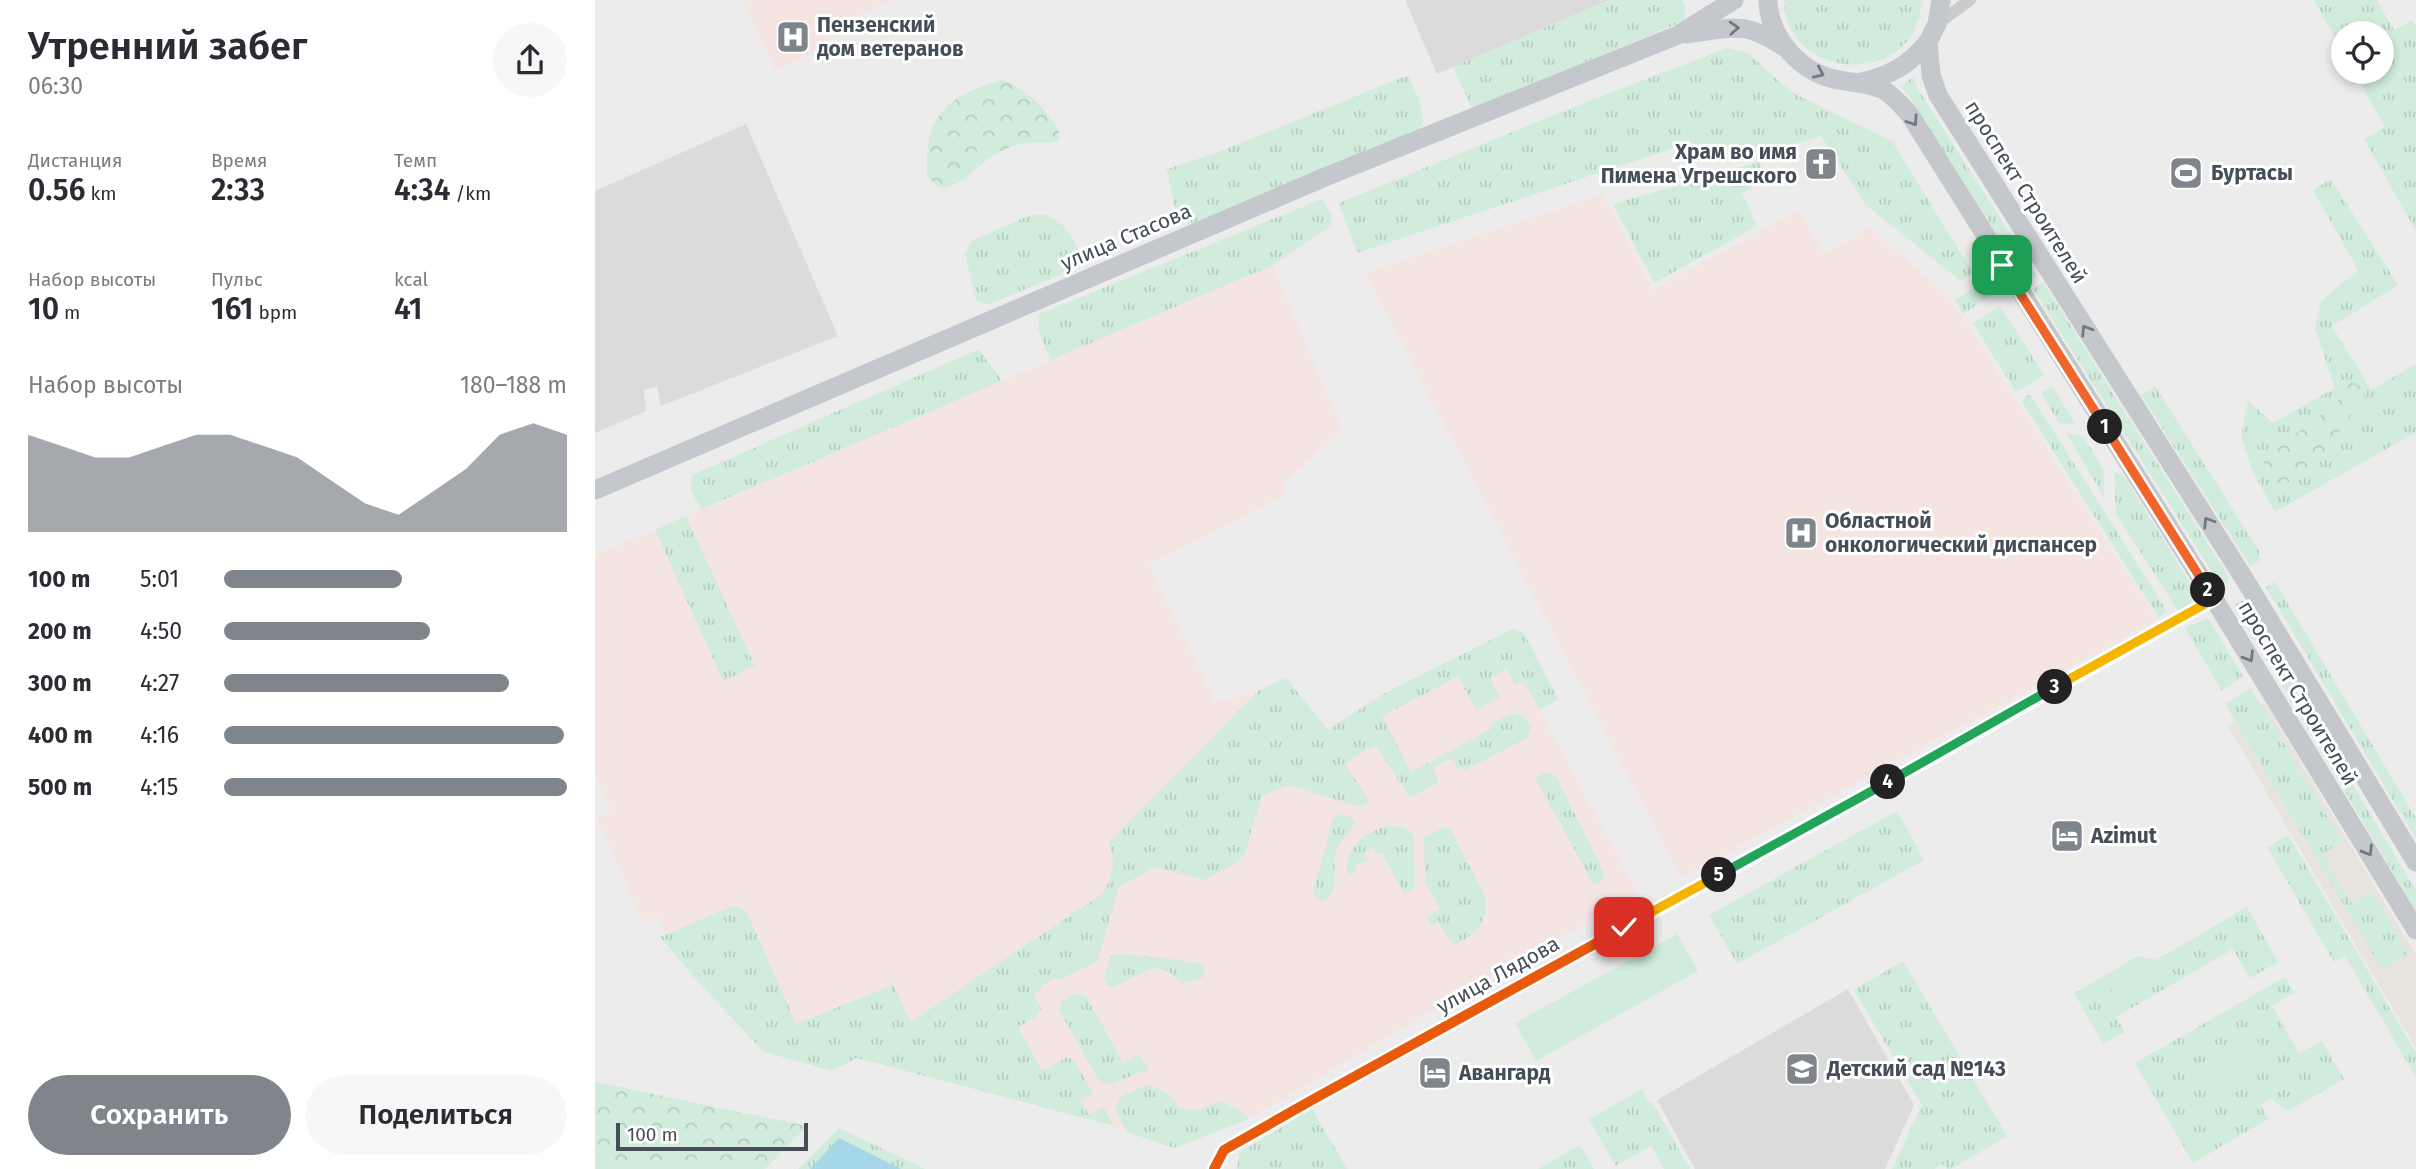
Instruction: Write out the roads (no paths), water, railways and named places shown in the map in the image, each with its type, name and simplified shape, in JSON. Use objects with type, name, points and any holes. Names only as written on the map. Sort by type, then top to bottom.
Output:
[{"type":"main road","name":"улица Стасова","points":[[595,490],[1325,177],[1678,35],[1734,0]]},
{"type":"main road","name":"проспект Строителей","points":[[1768,0],[1775,29],[1785,48],[1800,63],[1818,74],[1860,82],[1884,90],[1910,115],[2214,599],[2416,930]]},
{"type":"main road","points":[[1860,82],[1880,78],[1915,58],[1937,24],[1941,0]]},
{"type":"main road","name":"улица Стасова","points":[[1678,35],[1741,27],[1769,37],[1785,48]]},
{"type":"main road","name":"проспект Строителей","points":[[1927,42],[1931,75],[1938,94],[2245,580],[2416,862]]},
{"type":"street","points":[[1937,24],[1970,0]]},
{"type":"street","name":"улица Лядова","points":[[1214,1169],[1224,1150],[2214,599]]},
{"type":"water","points":[[839,1138],[901,1169],[810,1169]]},
{"type":"place","name":"Пензенский дом ветеранов","points":[[793,37]]},
{"type":"place","name":"Храм во имя Пимена Угрешского","points":[[1821,164]]},
{"type":"place","name":"Буртасы","points":[[2186,173]]},
{"type":"place","name":"Областной онкологический диспансер","points":[[1801,533]]},
{"type":"place","name":"Azimut","points":[[2067,836]]},
{"type":"place","name":"Детский сад №143","points":[[1802,1069]]},
{"type":"place","name":"Авангард","points":[[1435,1073]]}]
